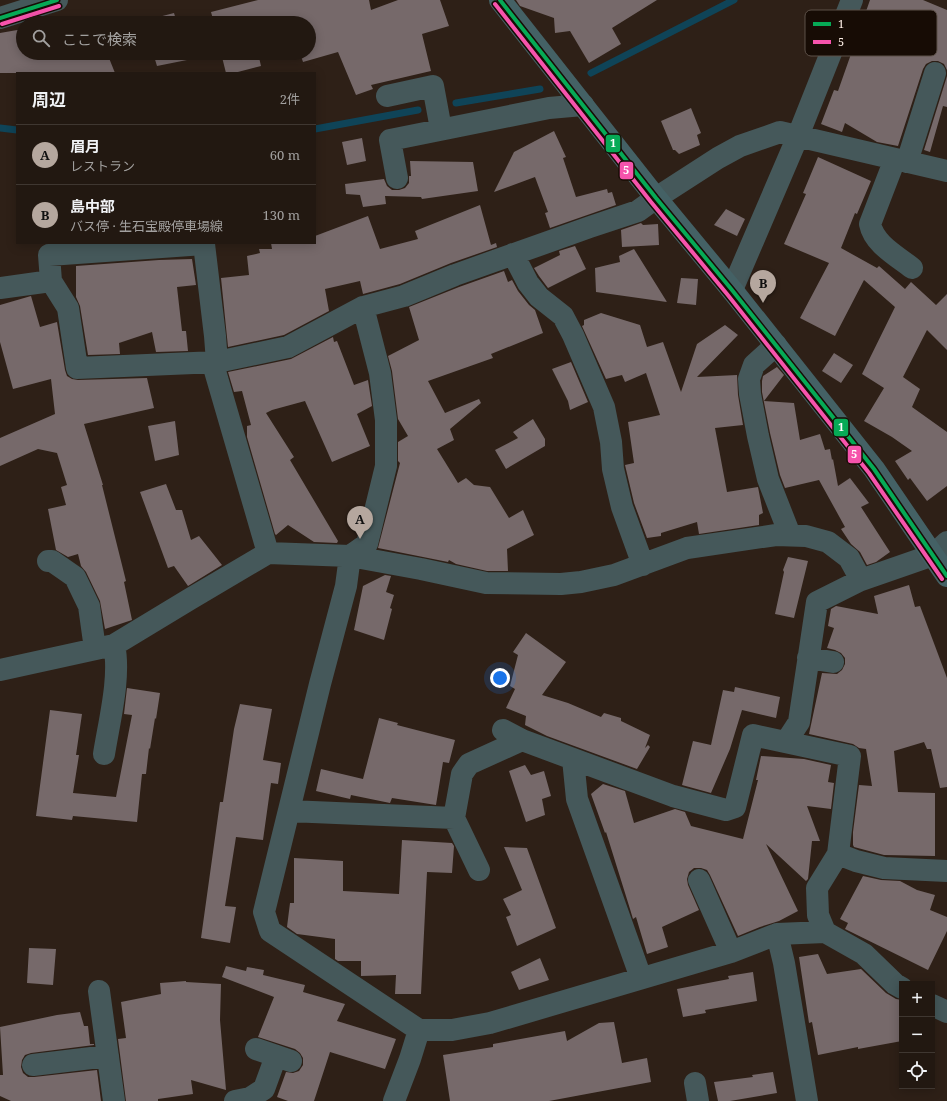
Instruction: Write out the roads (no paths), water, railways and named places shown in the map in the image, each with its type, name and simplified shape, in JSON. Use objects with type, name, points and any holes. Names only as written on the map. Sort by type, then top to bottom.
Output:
[{"type":"main road","points":[[500,0],[656,198],[732,290],[874,469],[940,549],[947,576]]},
{"type":"street","points":[[0,18],[57,0]]},
{"type":"street","points":[[848,10],[852,0]]},
{"type":"street","points":[[732,290],[798,136],[830,56]]},
{"type":"street","points":[[912,268],[880,243],[871,232],[870,224],[901,160],[935,73]]},
{"type":"street","points":[[387,96],[434,86],[441,129]]},
{"type":"street","points":[[397,178],[390,140],[549,108],[583,105]]},
{"type":"street","points":[[268,553],[215,371],[217,362],[215,336],[205,244],[49,255],[51,281],[68,308],[77,368],[217,362],[288,347],[363,307],[404,296],[455,275],[638,211],[718,158],[740,146],[780,132],[947,171]]},
{"type":"street","points":[[513,254],[532,288],[540,297],[563,316],[573,335],[604,407],[611,442],[613,469],[622,507],[643,565]]},
{"type":"street","points":[[0,288],[51,281]]},
{"type":"street","points":[[363,307],[380,373],[386,420],[386,466],[367,544],[350,556],[346,586],[318,692],[264,912],[270,931],[418,1030],[452,1030],[490,1022],[731,952],[777,934],[825,932],[864,954],[894,984],[899,986]]},
{"type":"street","points":[[776,345],[754,365],[749,379],[750,394],[768,479],[790,535]]},
{"type":"street","points":[[0,670],[109,651],[190,598],[268,553],[350,556],[486,583],[561,584],[581,582],[614,575],[687,548],[776,535],[790,535],[806,536],[828,542],[848,558],[861,580]]},
{"type":"street","points":[[786,742],[799,722],[817,602],[861,580],[940,549]]},
{"type":"street","points":[[48,561],[52,561],[75,577],[109,651],[116,680],[104,754]]},
{"type":"street","points":[[808,658],[833,662]]},
{"type":"street","points":[[503,730],[522,740],[673,796],[726,810],[735,807],[753,735],[850,756],[838,854],[817,888],[818,915],[825,932]]},
{"type":"street","points":[[479,870],[454,818],[462,774],[469,764],[522,740]]},
{"type":"street","points":[[573,759],[577,800],[641,978]]},
{"type":"street","points":[[289,811],[454,818]]},
{"type":"street","points":[[838,854],[856,861],[884,868],[947,871]]},
{"type":"street","points":[[699,880],[731,952]]},
{"type":"street","points":[[777,934],[784,963],[807,1101]]},
{"type":"street","points":[[99,991],[114,1101]]},
{"type":"street","points":[[935,1006],[947,1012]]},
{"type":"street","points":[[394,1101],[410,1059],[418,1030]]},
{"type":"street","points":[[235,1101],[250,1098],[264,1089],[284,1059],[256,1049]]},
{"type":"street","points":[[33,1066],[108,1056]]},
{"type":"waterway","points":[[591,73],[734,0]]},
{"type":"waterway","points":[[456,103],[540,89]]},
{"type":"waterway","points":[[316,129],[418,110]]},
{"type":"waterway","points":[[0,128],[16,130]]},
{"type":"place","name":"島中部","points":[[763,303]]},
{"type":"place","name":"眉月","points":[[360,539]]}]
